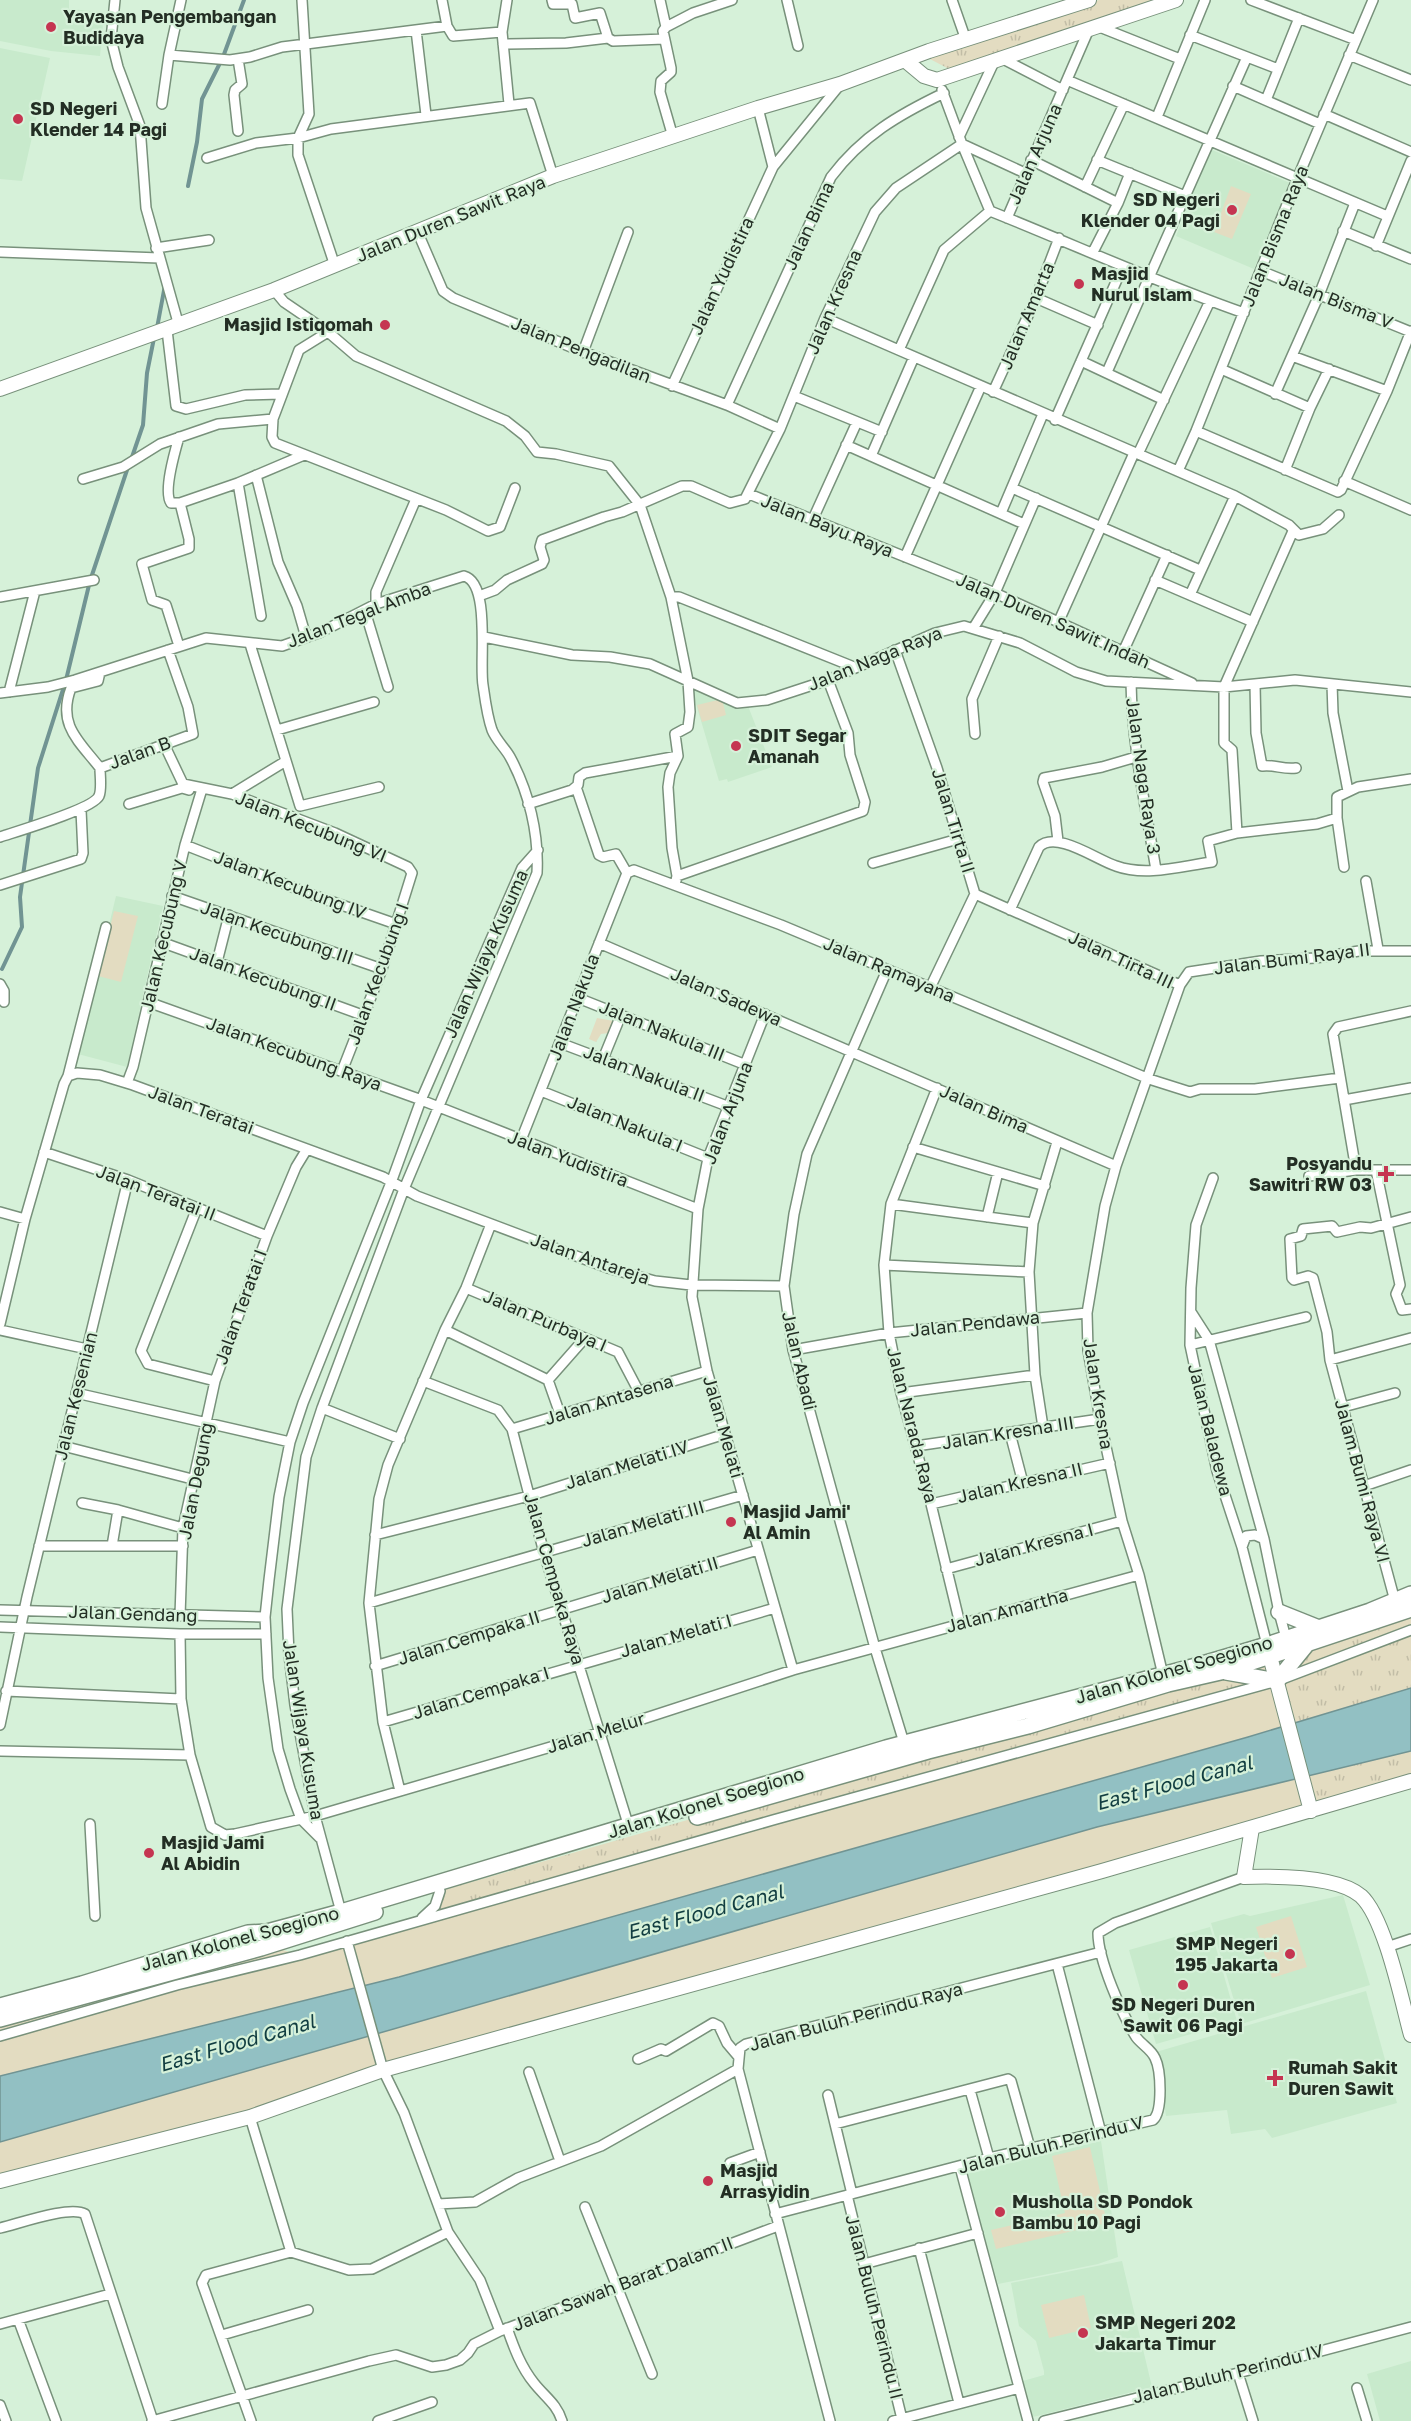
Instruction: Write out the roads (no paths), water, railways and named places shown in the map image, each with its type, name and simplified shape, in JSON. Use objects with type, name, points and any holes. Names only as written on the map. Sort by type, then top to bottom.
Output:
[{"type":"main road","name":"Jalan Kolonel Soegiono","points":[[0,2019],[261,1948],[440,1891],[1163,1675],[1269,1651],[1287,1645],[1319,1628],[1411,1594]]},
{"type":"main road","name":"Jalan Kolonel Soegiono","points":[[1287,1645],[1307,1644],[1411,1609]]},
{"type":"main road","points":[[1279,1612],[1319,1628]]},
{"type":"main road","points":[[1225,1671],[1277,1683],[1307,1644]]},
{"type":"main road","name":"Jalan Kolonel Soegiono","points":[[0,2006],[248,1934],[267,1932],[341,1912],[628,1827],[906,1750],[1028,1726],[1168,1684],[1225,1671],[1269,1651]]},
{"type":"street","points":[[115,0],[111,39],[118,67],[140,126],[146,208],[162,266],[176,406],[184,409],[245,396],[281,394]]},
{"type":"street","points":[[162,104],[169,55],[181,0]]},
{"type":"street","points":[[302,0],[309,114],[298,138],[300,162],[335,266]]},
{"type":"street","points":[[442,0],[447,26],[453,36],[502,32]]},
{"type":"street","points":[[507,0],[502,32],[509,104]]},
{"type":"street","points":[[552,0],[553,4],[572,4],[575,18],[600,14],[608,38]]},
{"type":"street","points":[[660,0],[666,27]]},
{"type":"street","points":[[673,137],[660,92],[661,81],[671,72],[663,31],[693,12],[732,0]]},
{"type":"street","points":[[787,0],[798,46]]},
{"type":"street","points":[[952,0],[966,40]]},
{"type":"street","name":"Jalan Duren Sawit Raya","points":[[0,389],[169,330],[274,290],[553,176],[758,108],[840,84],[928,51],[1089,0]]},
{"type":"street","points":[[906,61],[924,76],[937,80],[1176,0]]},
{"type":"street","points":[[1157,117],[1205,0]]},
{"type":"street","points":[[1251,0],[1271,4],[1299,18],[1356,40]]},
{"type":"street","name":"Jalan Bisma Raya","points":[[1178,471],[1373,0]]},
{"type":"street","points":[[1266,100],[1299,18]]},
{"type":"street","points":[[169,55],[223,60],[238,59],[306,44],[447,26]]},
{"type":"street","points":[[1093,28],[1180,59]]},
{"type":"street","name":"Jalan Arjuna","points":[[1007,218],[1067,80],[1093,28]]},
{"type":"street","points":[[416,30],[426,115]]},
{"type":"street","points":[[1190,36],[1278,69]]},
{"type":"street","points":[[503,44],[608,38],[613,40],[664,39]]},
{"type":"street","points":[[1349,55],[1411,79]]},
{"type":"street","points":[[1107,372],[1247,57]]},
{"type":"street","points":[[238,59],[242,84],[234,94],[238,131]]},
{"type":"street","points":[[999,61],[1063,90]]},
{"type":"street","points":[[960,141],[999,61]]},
{"type":"street","points":[[937,80],[990,211]]},
{"type":"street","points":[[1067,80],[1387,216]]},
{"type":"street","name":"Jalan Yudistira","points":[[672,386],[773,167],[840,84]]},
{"type":"street","points":[[1233,86],[1320,124]]},
{"type":"street","name":"Jalan Bima","points":[[727,405],[831,177],[844,160],[872,133],[908,110],[944,93]]},
{"type":"street","points":[[207,158],[256,143],[298,138],[331,129],[509,104],[531,104],[553,176]]},
{"type":"street","points":[[1084,187],[1124,104]]},
{"type":"street","points":[[758,108],[773,167]]},
{"type":"street","points":[[1324,114],[1411,152]]},
{"type":"street","points":[[960,141],[1025,173]]},
{"type":"street","name":"Jalan Kresna","points":[[749,494],[780,429],[825,318],[865,231],[884,201],[905,181],[960,141]]},
{"type":"street","points":[[1031,160],[1118,203]]},
{"type":"street","points":[[1097,160],[1185,196]]},
{"type":"street","points":[[1376,246],[1411,161]]},
{"type":"street","points":[[1093,252],[1118,203],[1130,173]]},
{"type":"street","points":[[1275,394],[1319,295],[1355,203]]},
{"type":"street","name":"Jalan Arjuna","points":[[899,350],[944,250],[990,211]]},
{"type":"street","name":"Jalan Amarta","points":[[990,211],[1093,252],[1150,279],[1244,313]]},
{"type":"street","points":[[1343,231],[1411,260]]},
{"type":"street","points":[[583,352],[628,232]]},
{"type":"street","name":"Jalan Pengadilan","points":[[418,233],[443,291],[447,294],[583,352],[727,405],[780,429]]},
{"type":"street","name":"Jalan Amarta","points":[[993,392],[1036,298],[1059,238]]},
{"type":"street","points":[[156,248],[209,240]]},
{"type":"street","points":[[0,252],[162,266]]},
{"type":"street","points":[[1056,420],[1123,266]]},
{"type":"street","name":"Jalan Bisma V","points":[[1261,271],[1411,331]]},
{"type":"street","points":[[274,290],[284,302],[328,332],[345,348],[369,362],[506,421],[525,436],[537,452],[556,453],[609,466],[640,505],[671,597],[688,681],[690,712],[688,727],[675,734],[678,756],[670,773],[668,787],[676,881],[862,811],[865,802],[849,754],[848,733],[828,680]]},
{"type":"street","points":[[1036,298],[1098,325]]},
{"type":"street","points":[[1058,623],[1101,526],[1210,301]]},
{"type":"street","points":[[825,318],[1235,496],[1289,525],[1299,535],[1323,529],[1339,514]]},
{"type":"street","points":[[1196,431],[1336,492],[1343,486],[1387,391],[1411,331]]},
{"type":"street","points":[[328,332],[299,350],[273,419],[272,437],[275,443],[446,510],[489,531],[500,527],[515,488]]},
{"type":"street","points":[[1292,356],[1387,391]]},
{"type":"street","points":[[871,456],[914,357]]},
{"type":"street","points":[[1081,361],[1164,400]]},
{"type":"street","points":[[1221,369],[1310,408]]},
{"type":"street","points":[[1285,470],[1310,408],[1329,369]]},
{"type":"street","points":[[905,557],[981,386]]},
{"type":"street","points":[[794,396],[882,432]]},
{"type":"street","points":[[1001,513],[1043,414]]},
{"type":"street","points":[[83,479],[123,467],[160,444],[218,424],[273,419]]},
{"type":"street","points":[[813,519],[856,422]]},
{"type":"street","points":[[179,437],[173,458],[168,497],[171,503],[180,503],[238,483],[304,454]]},
{"type":"street","points":[[846,445],[1024,524]]},
{"type":"street","points":[[256,475],[278,562],[295,601],[306,638]]},
{"type":"street","points":[[238,483],[261,616]]},
{"type":"street","points":[[538,850],[528,804],[509,756],[492,728],[481,674],[484,637],[479,596],[495,590],[507,580],[542,564],[544,560],[540,547],[542,540],[640,505],[674,487],[691,486],[730,503],[739,502],[749,494]]},
{"type":"street","points":[[1343,486],[1411,510]]},
{"type":"street","points":[[1012,488],[1200,570]]},
{"type":"street","name":"Jalan Bayu Raya","points":[[749,494],[905,557]]},
{"type":"street","points":[[1190,595],[1235,496]]},
{"type":"street","points":[[974,627],[995,593],[1036,498]]},
{"type":"street","points":[[376,604],[376,592],[416,499]]},
{"type":"street","points":[[179,646],[166,605],[152,600],[142,564],[189,548],[180,503]]},
{"type":"street","points":[[1237,833],[1232,750],[1224,743],[1224,687],[1293,531]]},
{"type":"street","points":[[1123,652],[1167,555]]},
{"type":"street","name":"Jalan Duren Sawit Indah","points":[[905,557],[995,593],[1200,686]]},
{"type":"street","name":"Jalan Tegal Amba","points":[[4,693],[48,687],[75,680],[206,638],[282,646],[306,638],[376,604],[464,576],[470,579],[479,596]]},
{"type":"street","points":[[0,597],[94,580]]},
{"type":"street","points":[[1155,580],[1253,622]]},
{"type":"street","points":[[4,693],[35,591]]},
{"type":"street","points":[[671,597],[679,597],[854,667]]},
{"type":"street","points":[[365,611],[388,687]]},
{"type":"street","name":"Jalan Naga Raya","points":[[484,637],[572,655],[610,657],[650,664],[737,703],[767,700],[828,680],[950,628],[974,627],[1038,651],[1076,672],[1106,681],[1224,687],[1295,681],[1411,692]]},
{"type":"street","points":[[975,734],[972,699],[999,636]]},
{"type":"street","points":[[250,644],[300,806],[379,787]]},
{"type":"street","name":"Jalan B","points":[[81,810],[96,801],[99,796],[100,768],[192,735],[194,732],[188,707],[168,650]]},
{"type":"street","name":"Jalan Tirta II","points":[[896,650],[937,768],[975,894],[930,988]]},
{"type":"street","points":[[100,672],[98,681],[71,688],[67,722],[70,730],[100,768]]},
{"type":"street","name":"Jalan Naga Raya 3","points":[[1131,682],[1131,718],[1136,757],[1156,870]]},
{"type":"street","points":[[1255,684],[1256,733],[1262,765],[1269,764],[1285,770],[1296,768]]},
{"type":"street","points":[[1332,684],[1333,713],[1348,791]]},
{"type":"street","points":[[277,730],[374,702]]},
{"type":"street","points":[[164,744],[181,783],[201,791]]},
{"type":"street","points":[[627,873],[615,854],[599,855],[576,787],[579,777],[585,773],[678,756]]},
{"type":"street","points":[[1058,842],[1055,816],[1043,782],[1044,778],[1102,767],[1136,757]]},
{"type":"street","points":[[232,794],[286,761]]},
{"type":"street","points":[[1344,867],[1337,818],[1337,797],[1348,791],[1411,779]]},
{"type":"street","points":[[528,804],[576,787]]},
{"type":"street","name":"Jalan Kecubung VI","points":[[129,804],[182,788],[201,791],[208,788],[232,794],[335,833],[408,867],[413,877]]},
{"type":"street","name":"Jalan Kecubung V","points":[[128,1083],[172,896],[201,791]]},
{"type":"street","points":[[0,837],[81,810],[83,853],[81,860],[4,884]]},
{"type":"street","points":[[1010,910],[1039,847],[1044,842],[1058,842],[1125,869],[1156,870],[1212,862],[1208,841],[1237,833],[1307,826],[1337,818]]},
{"type":"street","points":[[873,863],[958,840]]},
{"type":"street","name":"Jalan Kecubung IV","points":[[185,845],[396,924]]},
{"type":"street","name":"Jalan Wijaya Kusuma","points":[[321,1838],[301,1819],[278,1749],[268,1678],[265,1617],[279,1497],[290,1442],[421,1100],[522,867],[538,850]]},
{"type":"street","name":"Jalan Wijaya Kusuma","points":[[341,1912],[315,1816],[295,1705],[286,1608],[306,1457],[404,1189],[537,873],[538,850]]},
{"type":"street","name":"Jalan Ramayana","points":[[627,873],[634,870],[676,881],[1149,1079],[1190,1092],[1200,1089],[1255,1089],[1340,1078]]},
{"type":"street","name":"Jalan Nakula","points":[[521,1140],[627,873]]},
{"type":"street","name":"Jalan Kecubung I","points":[[342,1071],[365,1016],[413,877]]},
{"type":"street","points":[[1366,881],[1378,949]]},
{"type":"street","name":"Jalan Tirta III","points":[[975,894],[1180,985],[1149,1079]]},
{"type":"street","name":"Jalan Kecubung III","points":[[172,896],[382,969]]},
{"type":"street","points":[[217,962],[229,915]]},
{"type":"street","points":[[0,1324],[25,1219],[68,1076],[106,927]]},
{"type":"street","name":"Jalan Kecubung II","points":[[161,942],[365,1016]]},
{"type":"street","name":"Jalan Sadewa","points":[[599,943],[852,1053]]},
{"type":"street","name":"Jalan Bumi Raya II","points":[[1180,985],[1189,972],[1261,961],[1315,958],[1378,949],[1411,951]]},
{"type":"street","name":"Jalan Abadi","points":[[887,970],[807,1154],[794,1214],[784,1286],[793,1350],[875,1648],[906,1750]]},
{"type":"street","points":[[0,985],[4,991],[4,1002]]},
{"type":"street","name":"Jalan Nakula III","points":[[578,998],[746,1065]]},
{"type":"street","name":"Jalan Kecubung Raya","points":[[148,1002],[439,1107]]},
{"type":"street","points":[[1356,1170],[1333,1034],[1338,1027],[1411,1011]]},
{"type":"street","name":"Jalan Arjuna","points":[[691,1285],[698,1209],[708,1158],[765,1014]]},
{"type":"street","points":[[603,1059],[621,1015]]},
{"type":"street","name":"Jalan Nakula II","points":[[560,1043],[727,1106]]},
{"type":"street","name":"Jalan Bima","points":[[852,1053],[1116,1166]]},
{"type":"street","name":"Jalan Teratai","points":[[68,1076],[77,1072],[89,1073],[128,1083],[392,1180],[404,1189]]},
{"type":"street","name":"Jalan Kresna","points":[[1149,1079],[1116,1166],[1105,1206],[1087,1314],[1088,1350],[1100,1419],[1122,1521],[1139,1575],[1163,1675]]},
{"type":"street","name":"Jalan Narada Raya","points":[[937,1088],[891,1204],[884,1265],[889,1332],[901,1393],[960,1624]]},
{"type":"street","points":[[1344,1100],[1411,1088]]},
{"type":"street","name":"Jalan Nakula I","points":[[541,1091],[708,1158]]},
{"type":"street","name":"Jalan Yudistira","points":[[439,1107],[698,1209]]},
{"type":"street","points":[[1042,1427],[1035,1375],[1029,1272],[1033,1223],[1057,1142]]},
{"type":"street","points":[[913,1147],[1045,1186]]},
{"type":"street","name":"Jalan Teratai I","points":[[197,1208],[141,1351],[148,1364],[215,1381],[267,1236],[307,1149]]},
{"type":"street","name":"Jalan Teratai II","points":[[44,1152],[128,1180],[267,1236]]},
{"type":"street","points":[[1309,1176],[1356,1170],[1411,1170]]},
{"type":"street","points":[[1376,1170],[1400,1285],[1396,1294],[1402,1310],[1411,1309]]},
{"type":"street","points":[[987,1217],[998,1172]]},
{"type":"street","name":"Jalan Baladewa","points":[[1213,1178],[1197,1225],[1193,1255],[1190,1344],[1215,1461],[1242,1547],[1269,1651]]},
{"type":"street","name":"Jalan Kesenian","points":[[0,1725],[39,1546],[128,1180]]},
{"type":"street","name":"Jalan Antareja","points":[[404,1189],[417,1196],[608,1268],[655,1281],[691,1285],[784,1286]]},
{"type":"street","points":[[891,1204],[1033,1223]]},
{"type":"street","points":[[0,1212],[25,1219]]},
{"type":"street","points":[[1388,1223],[1411,1217]]},
{"type":"street","name":"Jalam Bumi Raya VI","points":[[1388,1223],[1337,1233],[1332,1226],[1303,1229],[1300,1236],[1290,1239],[1290,1251],[1292,1278],[1294,1280],[1308,1276],[1314,1278],[1327,1332],[1330,1360],[1395,1601]]},
{"type":"street","points":[[400,1791],[383,1722],[369,1604],[379,1499],[388,1465],[445,1330],[466,1288],[491,1224]]},
{"type":"street","points":[[884,1265],[1029,1272]]},
{"type":"street","name":"Jalan Melati","points":[[691,1285],[707,1371],[793,1670]]},
{"type":"street","name":"Jalan Purbaya I","points":[[466,1288],[618,1352],[638,1390]]},
{"type":"street","name":"Jalan Baladewa","points":[[1191,1312],[1209,1340],[1264,1539],[1287,1645]]},
{"type":"street","name":"Jalan Pendawa","points":[[793,1350],[889,1332],[1031,1317],[1087,1314]]},
{"type":"street","points":[[1190,1344],[1306,1317]]},
{"type":"street","points":[[0,1329],[87,1349]]},
{"type":"street","points":[[445,1330],[548,1380],[560,1414]]},
{"type":"street","points":[[548,1380],[585,1338]]},
{"type":"street","points":[[1330,1360],[1411,1338]]},
{"type":"street","name":"Jalan Antasena","points":[[512,1430],[707,1371]]},
{"type":"street","points":[[901,1393],[1035,1375]]},
{"type":"street","name":"Jalan Degung","points":[[180,1616],[183,1528],[215,1381]]},
{"type":"street","name":"Jalan Cempaka Raya","points":[[423,1381],[498,1410],[512,1430],[544,1553],[628,1827]]},
{"type":"street","points":[[76,1393],[290,1442]]},
{"type":"street","points":[[1343,1407],[1395,1393]]},
{"type":"street","points":[[301,1410],[321,1412],[399,1439]]},
{"type":"street","name":"Jalan Kresna III","points":[[916,1446],[1100,1419]]},
{"type":"street","points":[[1010,1433],[1023,1483]]},
{"type":"street","name":"Jalan Melati IV","points":[[375,1535],[529,1496],[725,1434]]},
{"type":"street","points":[[63,1446],[192,1479]]},
{"type":"street","name":"Jalan Kresna II","points":[[931,1504],[1110,1463]]},
{"type":"street","points":[[1364,1486],[1411,1470]]},
{"type":"street","name":"Jalan Melati III","points":[[369,1604],[743,1495]]},
{"type":"street","points":[[82,1503],[118,1510],[183,1528]]},
{"type":"street","points":[[112,1546],[118,1510]]},
{"type":"street","name":"Jalan Kresna I","points":[[946,1569],[1122,1521]]},
{"type":"street","points":[[1242,1547],[1246,1536],[1264,1539]]},
{"type":"street","points":[[39,1546],[183,1546]]},
{"type":"street","name":"Jalan Melati II","points":[[562,1610],[758,1550]]},
{"type":"street","name":"Jalan Amartha","points":[[875,1648],[1139,1575]]},
{"type":"street","name":"Jalan Melati I","points":[[578,1664],[775,1608]]},
{"type":"street","name":"Jalan Gendang","points":[[0,1610],[265,1617]]},
{"type":"street","name":"Jalan Cempaka II","points":[[375,1666],[562,1610]]},
{"type":"street","points":[[0,1627],[20,1630],[266,1634]]},
{"type":"street","points":[[0,2036],[177,1985],[300,1955],[1277,1683],[1411,1630]]},
{"type":"street","points":[[0,1751],[190,1755],[181,1699],[180,1634]]},
{"type":"street","name":"Jalan Melur","points":[[190,1755],[210,1827],[225,1835],[235,1834],[315,1816],[599,1732],[793,1670],[875,1648]]},
{"type":"street","points":[[1269,1651],[1310,1809]]},
{"type":"street","name":"Jalan Cempaka I","points":[[383,1722],[578,1664]]},
{"type":"street","points":[[6,1691],[181,1699]]},
{"type":"street","points":[[0,2181],[250,2117],[383,2070],[1102,1871],[1411,1781]]},
{"type":"street","points":[[90,1824],[94,1916]]},
{"type":"street","points":[[1244,1877],[1252,1828]]},
{"type":"street","points":[[1101,1952],[1098,1935],[1103,1929],[1244,1877],[1292,1876],[1346,1888],[1359,1895],[1367,1903],[1387,1947],[1411,2035]]},
{"type":"street","points":[[415,1922],[428,1914],[435,1906],[440,1891]]},
{"type":"street","points":[[1387,1947],[1411,1939]]},
{"type":"street","name":"Jalan Sawah Barat Dalam II","points":[[347,1941],[383,2070],[404,2113],[448,2232],[480,2280],[504,2330],[778,2226]]},
{"type":"street","points":[[261,1948],[283,1950],[300,1955]]},
{"type":"street","name":"Jalan Buluh Perindu Raya","points":[[830,2421],[738,2069],[740,2048],[747,2044],[1101,1952]]},
{"type":"street","name":"Jalan Buluh Perindu V","points":[[775,2214],[989,2158],[1153,2120],[1160,2101],[1155,2059],[1137,2038],[1122,2012],[1101,1952]]},
{"type":"street","points":[[1057,1964],[1101,2133]]},
{"type":"street","points":[[638,2059],[661,2049],[666,2051],[713,2023],[719,2026],[727,2043],[738,2055]]},
{"type":"street","points":[[438,2204],[475,2202],[518,2178],[601,2146],[738,2069]]},
{"type":"street","points":[[529,2072],[560,2161]]},
{"type":"street","points":[[835,2124],[1010,2079],[1030,2148]]},
{"type":"street","points":[[970,2090],[989,2158]]},
{"type":"street","name":"Jalan Buluh Perindu II","points":[[828,2094],[897,2420]]},
{"type":"street","points":[[250,2117],[291,2252]]},
{"type":"street","points":[[730,2163],[760,2152]]},
{"type":"street","points":[[960,2167],[1028,2421]]},
{"type":"street","points":[[585,2207],[652,2374]]},
{"type":"street","points":[[0,2228],[63,2212],[81,2212],[87,2220],[153,2421],[396,2355],[432,2367],[446,2365],[460,2360],[474,2344],[504,2330],[528,2375],[555,2405],[562,2421]]},
{"type":"street","points":[[251,2421],[202,2283],[206,2275],[291,2252],[349,2270],[372,2269],[448,2232]]},
{"type":"street","points":[[864,2264],[978,2233]]},
{"type":"street","points":[[919,2248],[959,2403]]},
{"type":"street","points":[[0,2324],[110,2294]]},
{"type":"street","points":[[222,2335],[308,2310]]},
{"type":"street","points":[[18,2319],[56,2421]]},
{"type":"street","name":"Jalan Buluh Perindu IV","points":[[1044,2421],[1411,2327]]},
{"type":"street","points":[[1238,2373],[1253,2421]]},
{"type":"street","points":[[897,2420],[1019,2388]]},
{"type":"street","points":[[1357,2388],[1367,2421]]},
{"type":"street","points":[[378,2421],[432,2402]]},
{"type":"street","points":[[0,2404],[6,2421]]},
{"type":"water","name":"East Flood Canal","points":[[1411,1688],[1411,1751],[1097,1827],[0,2142],[0,2076],[399,1977],[1248,1737]]},
{"type":"waterway","points":[[188,186],[197,142],[202,99],[223,57],[244,0]]},
{"type":"waterway","points":[[157,328],[165,285]]},
{"type":"waterway","points":[[131,460],[143,425],[147,373],[154,338]]},
{"type":"waterway","points":[[2,969],[22,927],[20,897],[38,768],[66,680],[90,581],[128,467]]},
{"type":"place","name":"Yayasan Pengembangan Budidaya","points":[[51,27]]},
{"type":"place","name":"SD Negeri Klender 14 Pagi","points":[[18,119]]},
{"type":"place","name":"SD Negeri Klender 04 Pagi","points":[[1232,210]]},
{"type":"place","name":"Masjid Nurul Islam","points":[[1079,284]]},
{"type":"place","name":"Masjid Istiqomah","points":[[385,325]]},
{"type":"place","name":"SDIT Segar Amanah","points":[[736,746]]},
{"type":"place","name":"Posyandu Sawitri RW 03","points":[[1386,1174]]},
{"type":"place","name":"Masjid Jami' Al Amin","points":[[731,1522]]},
{"type":"place","name":"Masjid Jami Al Abidin","points":[[149,1853]]},
{"type":"place","name":"SMP Negeri 195 Jakarta","points":[[1290,1954]]},
{"type":"place","name":"SD Negeri Duren Sawit 06 Pagi","points":[[1183,1985]]},
{"type":"place","name":"Rumah Sakit Duren Sawit","points":[[1275,2078]]},
{"type":"place","name":"Masjid Arrasyidin","points":[[708,2181]]},
{"type":"place","name":"Musholla SD Pondok Bambu 10 Pagi","points":[[1000,2212]]},
{"type":"place","name":"SMP Negeri 202 Jakarta Timur","points":[[1083,2333]]}]
